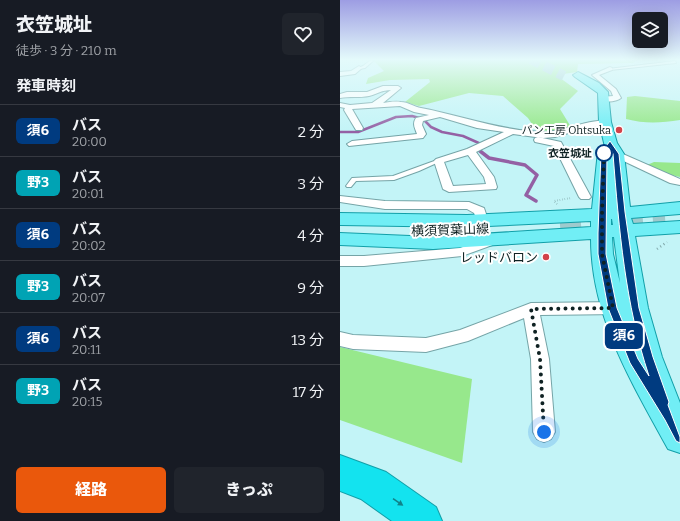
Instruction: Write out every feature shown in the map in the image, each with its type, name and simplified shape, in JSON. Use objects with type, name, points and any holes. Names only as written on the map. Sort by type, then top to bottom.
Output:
[{"type":"highway","points":[[356,479],[406,508],[422,521]]},
{"type":"main road","points":[[578,83],[604,99]]},
{"type":"main road","points":[[592,83],[603,92],[606,123],[613,148],[604,153],[612,223],[602,254],[624,308],[634,360],[674,427]]},
{"type":"main road","points":[[340,239],[433,243],[493,240],[612,223],[676,217]]},
{"type":"main road","points":[[340,219],[381,221],[482,220],[612,223]]},
{"type":"main road","name":"横須賀葉山線","points":[[340,229],[433,232],[560,225]]},
{"type":"street","points":[[604,99],[617,98],[614,90],[606,83]]},
{"type":"street","points":[[340,96],[347,94],[368,94],[383,88],[398,88],[374,105]]},
{"type":"street","points":[[346,109],[374,105],[401,104],[417,110],[439,114],[477,125],[558,144],[585,197]]},
{"type":"street","points":[[340,105],[346,109],[359,128]]},
{"type":"street","points":[[352,144],[420,136],[422,134],[418,124],[419,120],[439,114]]},
{"type":"street","points":[[470,151],[489,177],[492,187],[449,189],[439,161],[470,151],[510,133],[543,135],[555,134],[584,126],[606,123]]},
{"type":"street","points":[[613,148],[674,181],[680,182]]},
{"type":"street","points":[[340,199],[385,205],[470,206],[480,211],[482,220]]},
{"type":"street","points":[[340,261],[364,261],[462,252],[493,240]]},
{"type":"street","points":[[340,339],[353,342],[426,345],[462,336],[531,309],[624,308]]},
{"type":"street","points":[[531,309],[540,359],[544,432]]},
{"type":"lane","points":[[349,186],[354,179],[394,178],[439,161]]},
{"type":"green space","points":[[428,83],[567,83],[578,91],[560,109],[571,127],[552,131],[536,130],[528,118],[503,96],[469,93],[419,106],[405,102]]},
{"type":"green space","points":[[635,96],[680,101],[680,120],[666,122],[640,122],[626,119],[627,97]]},
{"type":"green space","points":[[654,162],[680,163],[680,177],[646,169],[647,165]]},
{"type":"green space","points":[[340,347],[472,379],[462,463],[340,420]]},
{"type":"waterway","points":[[340,132],[358,132],[396,117],[412,116],[423,119],[431,127],[442,132],[463,136],[481,145]]},
{"type":"waterway","points":[[481,145],[480,151],[489,158],[525,165],[537,175],[526,195],[536,201]]},
{"type":"tunnel","points":[[560,225],[665,217]]},
{"type":"bus line","name":"須6","points":[[664,402],[648,357],[635,308],[621,212],[616,154],[610,143],[604,153],[602,254],[613,308],[634,360],[669,416],[680,437]]},
{"type":"place","name":"パン工房 Ohtsuka","points":[[619,130]]},
{"type":"place","name":"衣笠城址","points":[[604,153]]},
{"type":"place","name":"レッドバロン","points":[[546,257]]},
{"type":"route","points":[[544,432],[540,359],[531,309],[613,308],[602,254],[604,153]]}]
